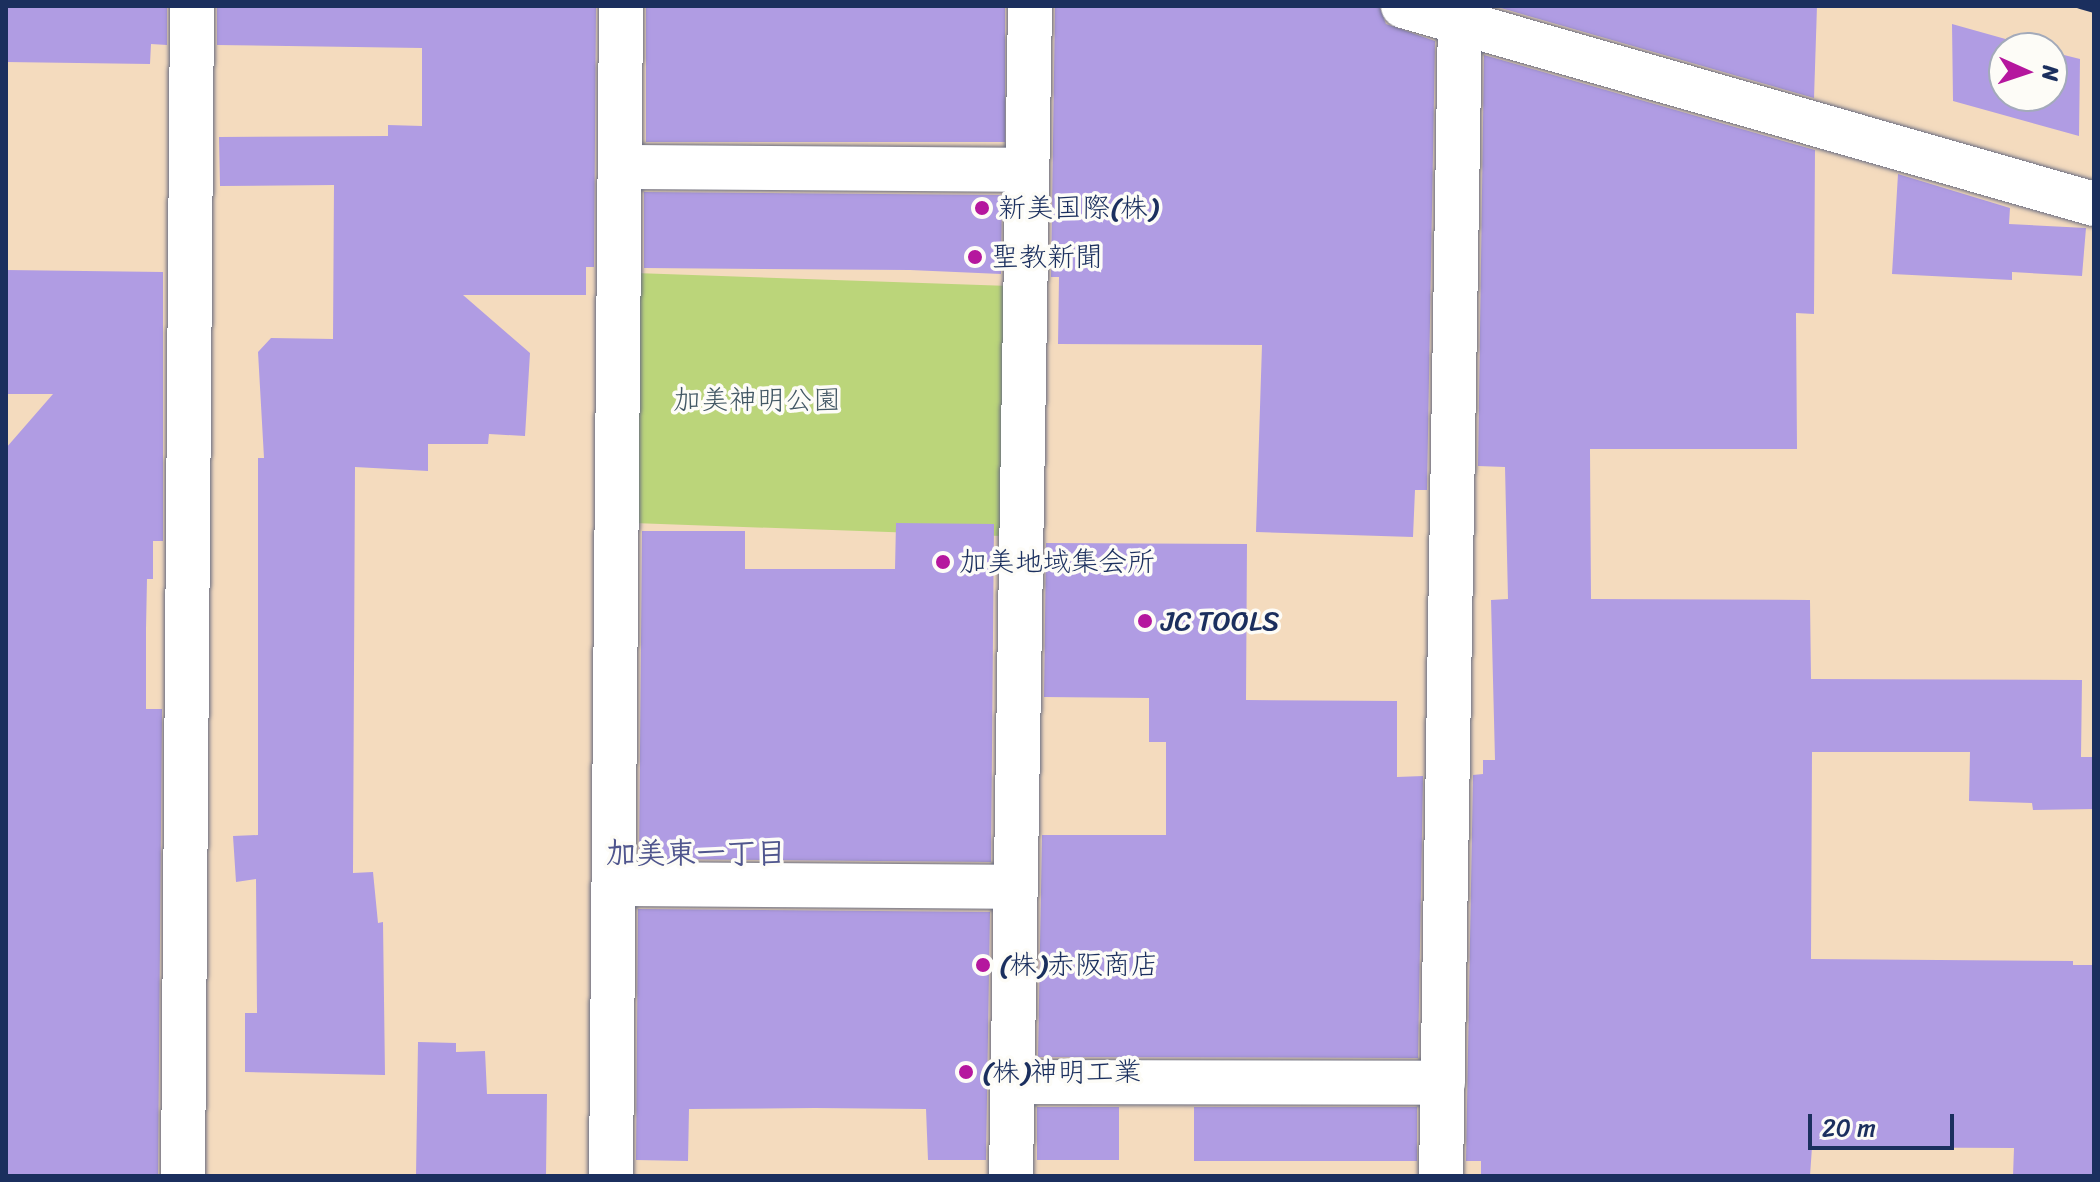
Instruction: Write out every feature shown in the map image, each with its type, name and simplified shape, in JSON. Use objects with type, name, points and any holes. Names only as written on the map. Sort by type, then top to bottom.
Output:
[{"type":"street","points":[[183,1176],[192,6]]},
{"type":"street","points":[[611,1176],[621,6]]},
{"type":"street","points":[[1011,1176],[1030,6]]},
{"type":"street","points":[[1403,6],[2094,204]]},
{"type":"street","points":[[1441,1176],[1460,23]]},
{"type":"street","points":[[620,167],[1027,170]]},
{"type":"street","points":[[614,884],[1016,887]]},
{"type":"street","points":[[1012,1082],[1443,1083]]},
{"type":"green space","name":"加美神明公園","points":[[635,273],[1010,286],[1001,536],[626,523]]},
{"type":"building","points":[[6,6],[167,6],[167,45],[151,44],[150,64],[6,62]]},
{"type":"building","points":[[217,6],[596,6],[594,267],[586,267],[586,295],[463,295],[530,353],[525,436],[489,434],[488,444],[428,444],[428,471],[355,467],[353,873],[373,872],[378,923],[383,922],[385,1075],[245,1072],[245,1013],[257,1013],[256,879],[236,882],[233,836],[258,835],[258,458],[264,458],[258,352],[271,338],[333,339],[334,185],[220,186],[219,137],[388,136],[388,125],[422,126],[422,48],[217,45]]},
{"type":"building","points":[[646,6],[1005,6],[1005,142],[646,142]]},
{"type":"building","points":[[1055,6],[1379,6],[1386,24],[1435,41],[1427,490],[1415,490],[1413,537],[1256,532],[1262,345],[1058,344],[1059,277],[1051,277]]},
{"type":"building","points":[[1494,6],[1817,6],[1814,98]]},
{"type":"building","points":[[1952,24],[1988,34],[1988,111],[1953,101]]},
{"type":"building","points":[[1484,55],[1815,150],[1814,314],[1796,313],[1797,449],[1590,449],[1591,599],[1810,600],[1811,679],[2082,680],[2081,757],[2094,757],[2094,809],[2033,810],[2032,803],[1969,801],[1970,752],[1812,752],[1811,959],[2073,961],[2073,965],[2094,965],[2094,1176],[2013,1176],[2014,1148],[1812,1147],[1810,1176],[1481,1176],[1481,1161],[1466,1161],[1473,775],[1483,774],[1483,760],[1495,760],[1491,600],[1508,599],[1505,467],[1478,466]]},
{"type":"building","points":[[2068,56],[2080,59],[2079,136],[1993,112],[2068,112]]},
{"type":"building","points":[[1898,174],[2010,208],[2009,224],[2086,228],[2082,276],[2012,272],[2012,280],[1892,274]]},
{"type":"building","points":[[644,192],[1002,195],[1001,274],[910,270],[644,268]]},
{"type":"building","points":[[6,270],[163,272],[163,541],[153,541],[153,579],[147,579],[146,629],[146,709],[162,709],[158,1176],[6,1176],[6,448],[53,394],[6,394]]},
{"type":"building","points":[[896,523],[994,524],[991,862],[639,859],[642,531],[745,531],[745,569],[895,569]]},
{"type":"building","points":[[1046,543],[1247,544],[1246,700],[1397,701],[1397,777],[1423,776],[1418,1058],[1038,1057],[1042,835],[1166,835],[1166,742],[1149,742],[1149,698],[1044,697]]},
{"type":"building","points":[[638,909],[990,912],[986,1160],[928,1160],[926,1109],[815,1108],[689,1109],[688,1161],[636,1160]]},
{"type":"building","points":[[418,1042],[456,1043],[456,1052],[485,1051],[487,1094],[547,1094],[546,1176],[416,1176]]},
{"type":"building","points":[[1037,1107],[1119,1107],[1119,1160],[1037,1160]]},
{"type":"building","points":[[1194,1107],[1417,1107],[1417,1161],[1194,1161]]},
{"type":"railway","points":[[2080,6],[2094,10]]},
{"type":"place","name":"新美国際(株)","points":[[982,208]]},
{"type":"place","name":"聖教新聞","points":[[975,257]]},
{"type":"place","name":"加美地域集会所","points":[[943,562]]},
{"type":"place","name":"JC TOOLS","points":[[1145,621]]},
{"type":"place","name":"(株)赤阪商店","points":[[983,965]]},
{"type":"place","name":"(株)神明工業","points":[[966,1072]]},
{"type":"district","name":"加美東一丁目","points":[[696,853]]}]
